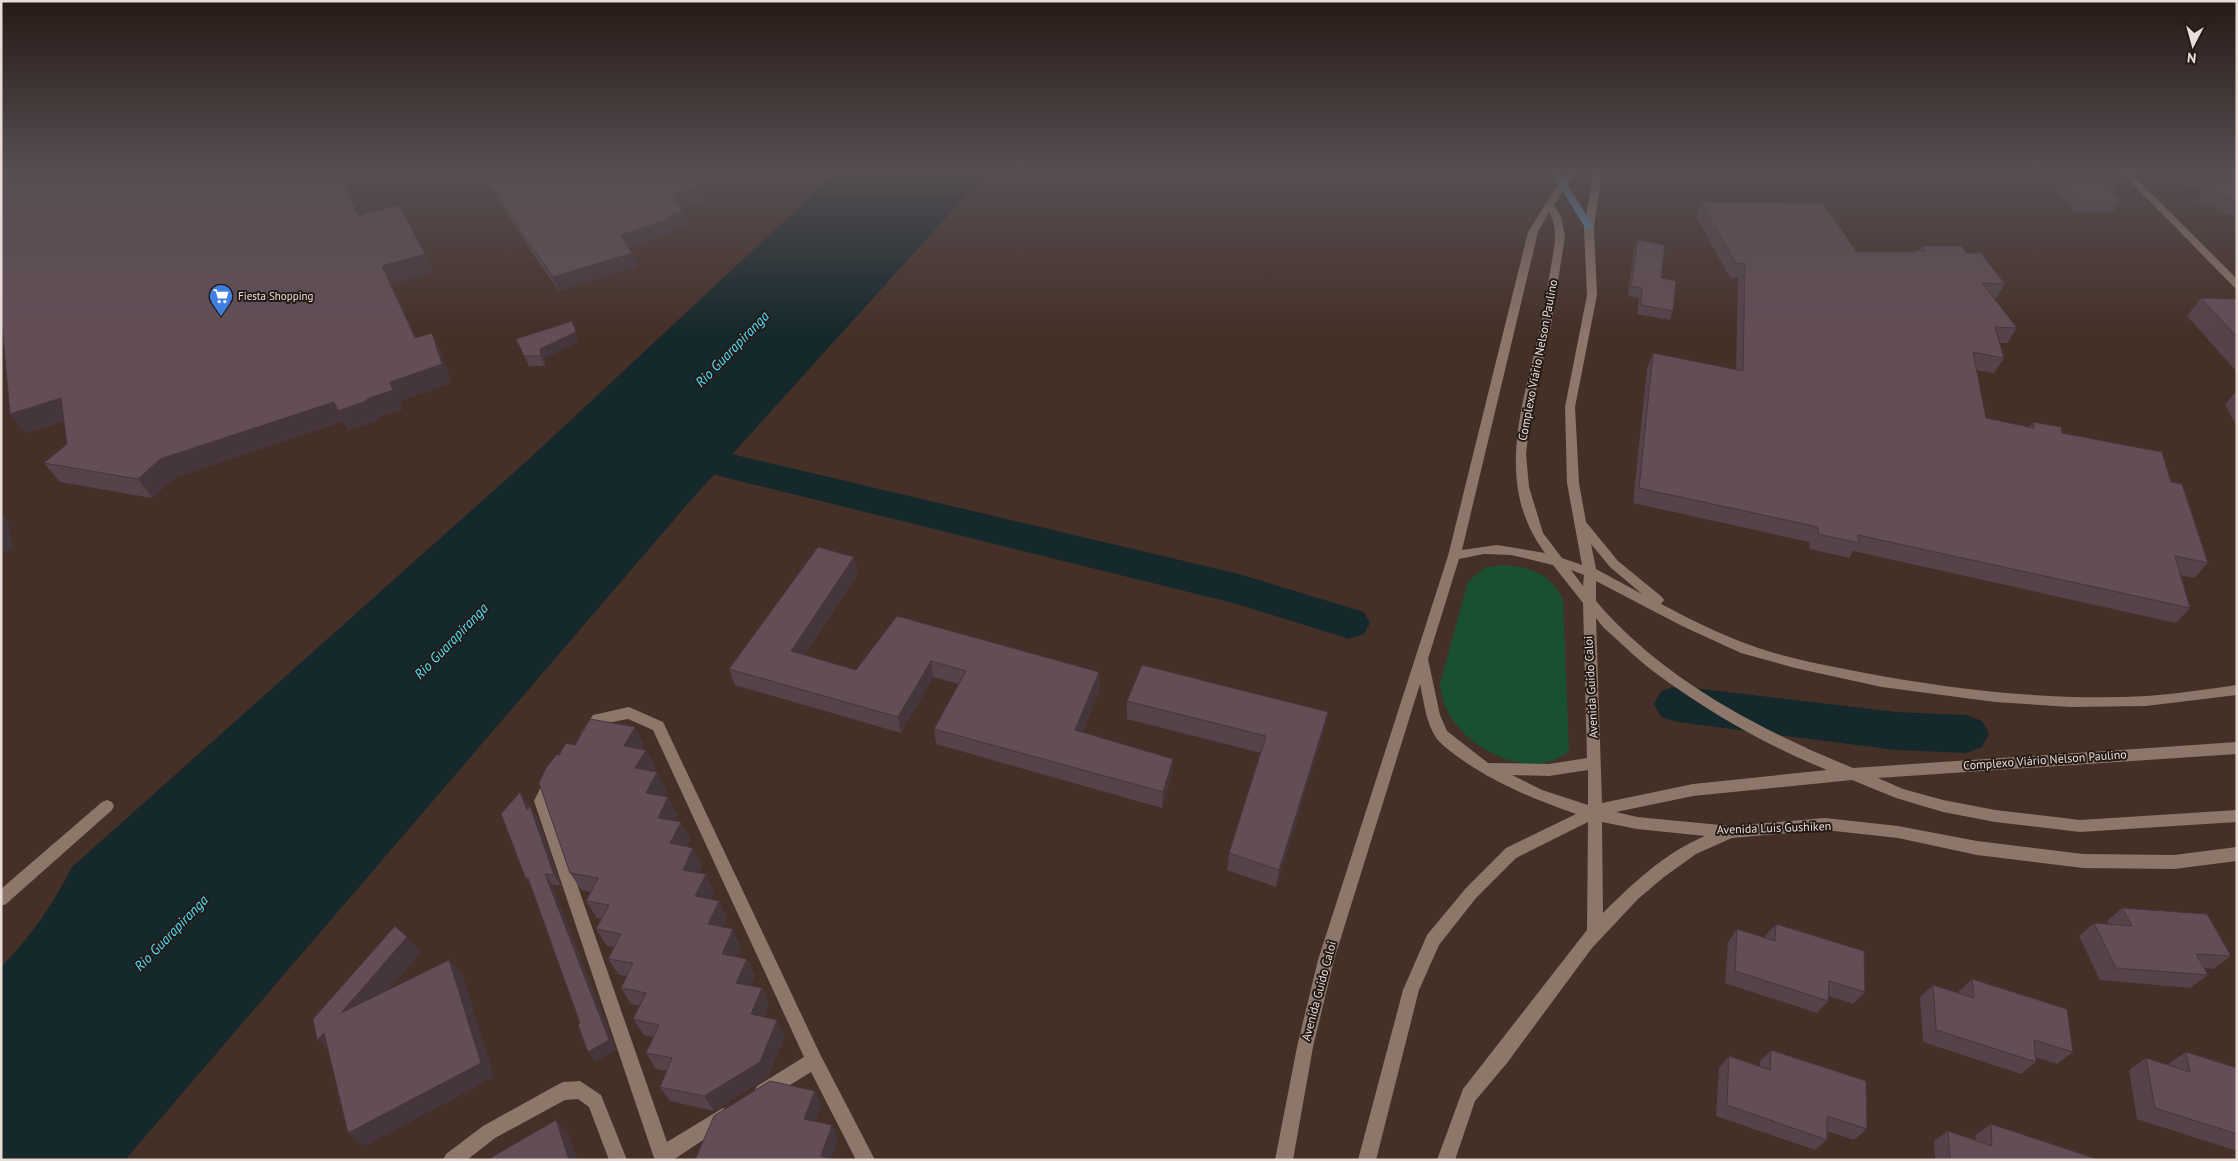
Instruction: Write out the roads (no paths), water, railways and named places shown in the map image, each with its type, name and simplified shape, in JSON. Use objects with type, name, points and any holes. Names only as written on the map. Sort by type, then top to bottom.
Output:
[{"type":"main road","name":"Avenida Guido Caloi","points":[[1284,1160],[1305,1047],[1326,960],[1454,556],[1533,232],[1536,226]]},
{"type":"main road","name":"Complexo Viário Nelson Paulino","points":[[1558,226],[1560,236],[1546,326],[1526,411],[1520,454],[1523,487],[1537,534],[1571,580],[1608,624],[1665,673],[1750,728],[1791,748],[1900,794],[1995,816],[2080,826],[2237,816]]},
{"type":"main road","points":[[2179,226],[2237,285]]},
{"type":"main road","name":"Avenida Guido Caloi","points":[[1589,227],[1592,295],[1570,407],[1573,483],[1590,572],[1589,629],[1595,763],[1595,932]]},
{"type":"main road","points":[[1581,524],[1614,564],[1635,583],[1702,629]]},
{"type":"main road","points":[[1454,556],[1485,550],[1500,550],[1536,556],[1590,572],[1702,629],[1746,648],[1793,663],[1887,682],[1998,698],[2078,702],[2149,700],[2237,690]]},
{"type":"main road","name":"Avenida Luis Gushiken","points":[[1422,657],[1428,696],[1438,727],[1451,744],[1482,767],[1537,794],[1594,814],[1637,823],[1731,832],[1825,824],[1898,832],[1977,848],[2083,862],[2174,862],[2237,854]]},
{"type":"main road","points":[[576,747],[598,719],[630,713],[658,726],[814,1060],[866,1160]]},
{"type":"main road","name":"Complexo Viário Nelson Paulino","points":[[1367,1160],[1389,1081],[1410,990],[1433,940],[1471,893],[1512,853],[1552,831],[1602,809],[1693,790],[1790,779],[1942,767],[2237,748]]},
{"type":"main road","points":[[1482,767],[1550,770],[1595,763]]},
{"type":"main road","points":[[560,768],[549,782],[541,801],[663,1157],[814,1060]]},
{"type":"main road","points":[[1,899],[107,806]]},
{"type":"main road","points":[[1446,1160],[1468,1096],[1492,1068],[1543,998],[1595,932],[1628,899],[1687,852],[1731,832]]},
{"type":"main road","points":[[452,1160],[489,1132],[563,1090],[580,1090],[595,1101],[618,1160]]},
{"type":"water","name":"Rio Guarapiranga","points":[[779,226],[938,226],[691,500],[125,1160],[1,1160],[1,967],[41,920],[72,867],[529,459]]},
{"type":"waterway","points":[[668,451],[1239,589],[1349,623]]},
{"type":"waterway","points":[[1677,704],[1896,731],[1966,734]]},
{"type":"place","name":"Fiesta Shopping","points":[[221,317]]}]
